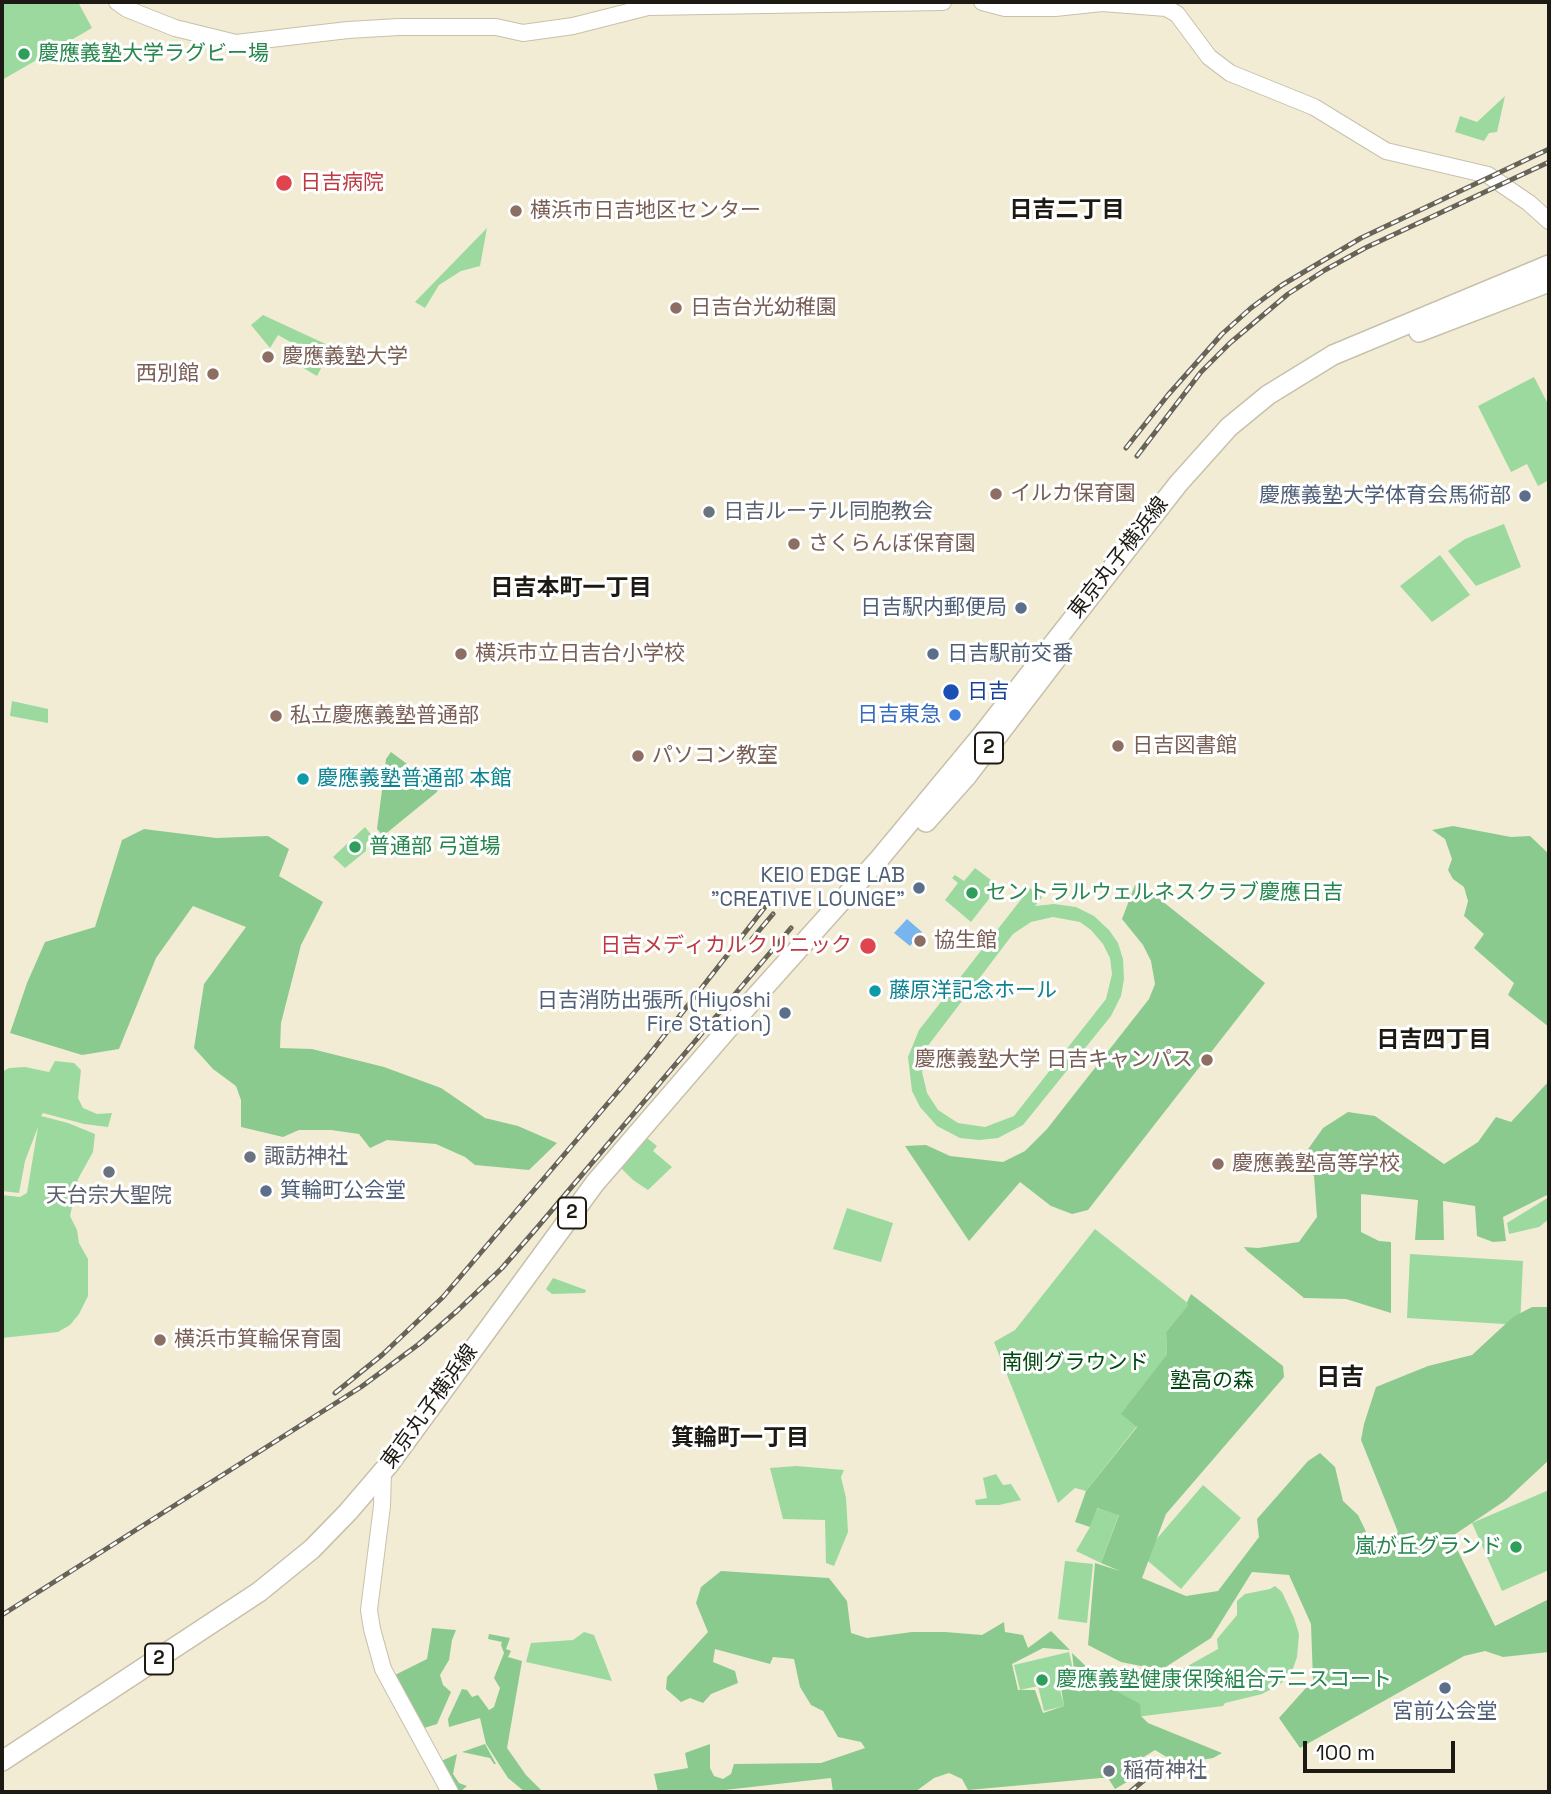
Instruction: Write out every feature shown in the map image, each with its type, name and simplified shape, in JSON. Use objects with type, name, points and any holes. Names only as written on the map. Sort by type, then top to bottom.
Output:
[{"type":"main road","name":"東京丸子横浜線","points":[[2,1761],[259,1592],[330,1531],[383,1472],[594,1183],[880,858],[982,735],[1178,484],[1229,427],[1268,395],[1333,355],[1549,265]]},
{"type":"main road","name":"東京丸子横浜線","points":[[781,970],[877,880],[966,777],[1193,483],[1221,451],[1252,422],[1306,383],[1347,361],[1549,282]]},
{"type":"street","points":[[117,2],[127,9],[175,28],[236,43],[399,27],[496,27],[523,33],[573,26],[648,7],[943,2]]},
{"type":"street","points":[[982,2],[1005,8],[1055,8],[1102,3],[1166,8],[1177,14],[1209,57],[1230,73],[1314,107],[1387,151],[1488,175],[1522,197],[1549,221]]},
{"type":"street","points":[[383,1472],[382,1506],[369,1610],[374,1637],[383,1669],[450,1792]]},
{"type":"green space","name":"慶應義塾大学ラグビー場","points":[[2,2],[78,2],[92,28],[2,80]]},
{"type":"green space","points":[[1505,96],[1497,132],[1489,133],[1484,141],[1455,132],[1460,116],[1477,122]]},
{"type":"green space","points":[[487,228],[480,266],[461,271],[439,285],[425,308],[415,302]]},
{"type":"green space","points":[[263,315],[332,347],[317,376],[300,366],[307,351],[278,335],[270,348],[251,325]]},
{"type":"green space","points":[[1534,377],[1549,406],[1549,480],[1538,486],[1527,464],[1511,472],[1478,406]]},
{"type":"green space","points":[[1504,524],[1521,567],[1476,586],[1448,551],[1465,539]]},
{"type":"green space","points":[[1440,555],[1470,595],[1432,622],[1400,586]]},
{"type":"green space","points":[[12,701],[48,709],[48,723],[10,716]]},
{"type":"green space","points":[[391,752],[438,787],[437,792],[383,836],[377,829],[386,759]]},
{"type":"green space","points":[[1453,826],[1511,837],[1530,836],[1549,854],[1549,1027],[1508,995],[1514,983],[1474,948],[1484,934],[1464,916],[1468,901],[1464,887],[1453,879],[1448,870],[1452,859],[1445,839],[1432,830]]},
{"type":"green space","name":"普通部 弓道場","points":[[365,827],[373,837],[366,843],[366,851],[345,868],[333,857]]},
{"type":"green space","points":[[144,829],[216,838],[268,836],[289,849],[279,876],[323,902],[301,945],[281,1023],[280,1048],[312,1049],[384,1067],[441,1088],[485,1118],[518,1126],[557,1143],[529,1170],[475,1165],[465,1157],[436,1144],[387,1140],[370,1148],[359,1134],[331,1130],[299,1130],[283,1137],[241,1127],[241,1100],[236,1086],[213,1069],[194,1048],[204,984],[246,927],[193,906],[156,958],[119,1049],[82,1055],[10,1033],[45,942],[95,927],[122,840]]},
{"type":"green space","name":"セントラルウェルネスクラブ慶應日吉","points":[[975,868],[999,886],[971,922],[945,900],[958,883],[952,878],[955,875],[964,881]]},
{"type":"green space","points":[[1135,885],[1147,889],[1265,983],[1088,1210],[1072,1214],[1051,1206],[1020,1182],[969,1241],[905,1146],[926,1145],[950,1156],[1003,1162],[1025,1151],[1047,1129],[1149,999],[1155,984],[1151,961],[1143,945],[1122,919]]},
{"type":"green space","points":[[1030,888],[1042,897],[1035,906],[1054,904],[1076,907],[1094,916],[1118,943],[1123,959],[1124,979],[1121,996],[1111,1016],[1023,1125],[998,1138],[960,1138],[937,1126],[920,1107],[912,1091],[908,1057],[919,1030]],"holes":[[[1053,917],[1080,922],[1103,944],[1110,958],[1112,974],[1106,999],[1014,1116],[985,1127],[958,1123],[938,1110],[927,1093],[922,1072],[927,1047],[1013,934],[1031,922]]]},
{"type":"green space","points":[[55,1061],[74,1063],[81,1070],[78,1098],[83,1108],[97,1114],[112,1113],[108,1127],[84,1124],[43,1113],[41,1116],[95,1134],[93,1152],[78,1179],[70,1216],[77,1230],[79,1243],[88,1259],[88,1296],[70,1325],[58,1332],[2,1338],[2,1195],[20,1197],[27,1193],[38,1127],[25,1161],[19,1193],[2,1191],[2,1072],[9,1068],[25,1067],[49,1072]]},
{"type":"green space","points":[[1549,1081],[1549,1194],[1503,1217],[1506,1241],[1493,1242],[1477,1236],[1475,1206],[1443,1201],[1444,1240],[1415,1240],[1418,1200],[1361,1194],[1361,1232],[1379,1241],[1391,1242],[1391,1313],[1346,1299],[1304,1298],[1244,1247],[1258,1248],[1299,1242],[1317,1217],[1314,1176],[1299,1162],[1323,1128],[1348,1112],[1375,1116],[1444,1164],[1478,1142],[1496,1117],[1511,1122]]},
{"type":"green space","points":[[647,1138],[657,1146],[653,1151],[672,1167],[648,1190],[621,1168]]},
{"type":"green space","points":[[1549,1197],[1549,1219],[1539,1227],[1509,1234],[1507,1223]]},
{"type":"green space","points":[[847,1208],[893,1223],[881,1262],[833,1249]]},
{"type":"green space","name":"南側グラウンド","points":[[1095,1229],[1189,1304],[1166,1332],[1167,1354],[1122,1414],[1137,1426],[1086,1491],[1075,1488],[1058,1503],[994,1342],[1015,1330]]},
{"type":"green space","points":[[1410,1254],[1523,1261],[1520,1325],[1407,1318]]},
{"type":"green space","points":[[553,1278],[586,1290],[585,1293],[552,1294],[546,1289]]},
{"type":"green space","name":"塾高の森","points":[[1191,1294],[1283,1366],[1284,1377],[1166,1514],[1142,1578],[1186,1596],[1218,1591],[1259,1537],[1257,1519],[1308,1461],[1320,1453],[1335,1467],[1343,1501],[1358,1515],[1371,1542],[1383,1544],[1398,1532],[1361,1440],[1376,1387],[1428,1366],[1472,1355],[1513,1317],[1532,1307],[1549,1307],[1549,1460],[1506,1500],[1451,1537],[1495,1626],[1549,1599],[1549,1652],[1503,1657],[1485,1651],[1464,1656],[1300,1748],[1279,1718],[1313,1680],[1311,1624],[1289,1575],[1252,1572],[1211,1638],[1161,1670],[1121,1662],[1088,1645],[1095,1563],[1120,1571],[1101,1563],[1119,1515],[1097,1508],[1090,1527],[1075,1522],[1086,1491],[1137,1427],[1121,1414],[1167,1354],[1166,1332],[1188,1305]]},
{"type":"green space","points":[[796,1466],[844,1470],[841,1477],[846,1498],[848,1532],[834,1566],[826,1563],[825,1520],[783,1519],[770,1468]]},
{"type":"green space","points":[[996,1474],[1003,1485],[1011,1484],[1021,1500],[999,1505],[976,1505],[975,1500],[987,1498],[983,1478]]},
{"type":"green space","points":[[1203,1485],[1241,1518],[1181,1589],[1142,1556]]},
{"type":"green space","name":"嵐が丘グランド","points":[[1549,1490],[1549,1570],[1502,1591],[1472,1523]]},
{"type":"green space","points":[[1096,1508],[1119,1514],[1101,1563],[1076,1551],[1090,1527]]},
{"type":"green space","name":"慶應義塾健康保険組合テニスコート","points":[[1065,1561],[1093,1564],[1087,1623],[1058,1619]]},
{"type":"green space","points":[[721,1571],[829,1578],[847,1601],[851,1633],[867,1638],[912,1632],[982,1635],[1004,1622],[1005,1632],[1023,1635],[1028,1648],[1051,1631],[1070,1650],[1043,1648],[1012,1664],[1018,1690],[1035,1690],[1043,1713],[1064,1706],[1061,1688],[1075,1678],[1072,1653],[1091,1671],[1094,1679],[1140,1704],[1141,1716],[1148,1723],[1222,1753],[1213,1758],[1178,1764],[1155,1750],[1134,1763],[1127,1782],[1115,1789],[1108,1778],[1101,1778],[968,1790],[962,1779],[949,1773],[934,1778],[915,1792],[833,1792],[831,1778],[707,1792],[658,1792],[654,1774],[688,1768],[685,1753],[710,1744],[710,1768],[714,1776],[723,1779],[731,1774],[734,1764],[821,1763],[865,1748],[861,1742],[838,1737],[823,1711],[811,1705],[800,1687],[794,1659],[773,1657],[770,1664],[715,1649],[713,1662],[735,1671],[738,1683],[711,1694],[703,1703],[690,1698],[681,1702],[666,1689],[667,1677],[708,1632],[696,1603],[701,1587]]},
{"type":"green space","points":[[1275,1586],[1282,1592],[1299,1634],[1297,1657],[1291,1674],[1279,1685],[1262,1694],[1225,1703],[1223,1706],[1136,1717],[1112,1690],[1094,1679],[1110,1675],[1137,1686],[1159,1682],[1218,1649],[1217,1639],[1237,1615],[1237,1601],[1245,1594]]},
{"type":"green space","points":[[432,1628],[456,1630],[449,1660],[440,1675],[443,1685],[451,1692],[437,1724],[421,1729],[395,1675],[427,1659]]},
{"type":"green space","points":[[584,1632],[594,1635],[612,1681],[526,1662],[531,1643],[573,1640]]},
{"type":"green space","points":[[489,1634],[510,1638],[506,1649],[511,1651],[508,1657],[522,1661],[507,1748],[526,1775],[543,1792],[525,1792],[508,1778],[486,1744],[480,1718],[449,1727],[448,1719],[462,1689],[467,1690],[472,1697],[478,1695],[489,1710],[494,1707],[500,1688],[494,1678],[504,1653],[502,1642],[488,1639]]},
{"type":"green space","name":"慶應義塾健康保険組合テニスコート","points":[[1069,1652],[1075,1678],[1058,1682],[1064,1706],[1044,1711],[1038,1686],[1020,1690],[1014,1665]]},
{"type":"green space","points":[[485,1744],[496,1764],[490,1758],[462,1752]]},
{"type":"green space","points":[[457,1754],[453,1774],[459,1783],[467,1786],[460,1792],[439,1762]]},
{"type":"water","points":[[907,919],[922,932],[910,946],[894,933]]},
{"type":"railway","points":[[1126,448],[1222,334],[1282,285],[1361,238],[1549,149]]},
{"type":"railway","points":[[1137,456],[1201,372],[1230,343],[1288,294],[1365,248],[1549,162]]},
{"type":"railway","points":[[335,1393],[382,1355],[443,1297],[649,1055],[765,907]]},
{"type":"railway","points":[[752,939],[773,914]]},
{"type":"railway","points":[[2,1615],[361,1387],[419,1344],[457,1311],[502,1268],[791,928]]},
{"type":"railway","points":[[1130,1792],[1162,1765]]},
{"type":"place","name":"慶應義塾大学ラグビー場","points":[[24,54]]},
{"type":"place","name":"日吉病院","points":[[284,183]]},
{"type":"place","name":"横浜市日吉地区センター","points":[[516,211]]},
{"type":"place","name":"日吉台光幼稚園","points":[[676,308]]},
{"type":"place","name":"慶應義塾大学","points":[[268,357]]},
{"type":"place","name":"西別館","points":[[213,374]]},
{"type":"place","name":"イルカ保育園","points":[[996,494]]},
{"type":"place","name":"慶應義塾大学体育会馬術部","points":[[1525,496]]},
{"type":"place","name":"日吉ルーテル同胞教会","points":[[709,512]]},
{"type":"place","name":"さくらんぼ保育園","points":[[794,544]]},
{"type":"place","name":"日吉駅内郵便局","points":[[1021,608]]},
{"type":"place","name":"横浜市立日吉台小学校","points":[[461,654]]},
{"type":"place","name":"日吉駅前交番","points":[[933,654]]},
{"type":"place","name":"日吉","points":[[951,692]]},
{"type":"place","name":"日吉東急","points":[[955,715]]},
{"type":"place","name":"私立慶應義塾普通部","points":[[276,716]]},
{"type":"place","name":"日吉図書館","points":[[1118,746]]},
{"type":"place","name":"パソコン教室","points":[[638,756]]},
{"type":"place","name":"慶應義塾普通部 本館","points":[[303,779]]},
{"type":"place","name":"普通部 弓道場","points":[[355,847]]},
{"type":"place","name":"KEIO EDGE LAB \"CREATIVE LOUNGE\"","points":[[919,888]]},
{"type":"place","name":"セントラルウェルネスクラブ慶應日吉","points":[[972,893]]},
{"type":"place","name":"協生館","points":[[920,941]]},
{"type":"place","name":"日吉メディカルクリニック","points":[[868,946]]},
{"type":"place","name":"藤原洋記念ホール","points":[[875,991]]},
{"type":"place","name":"日吉消防出張所 (Hiyoshi Fire Station)","points":[[785,1013]]},
{"type":"place","name":"慶應義塾大学 日吉キャンパス","points":[[1207,1060]]},
{"type":"place","name":"諏訪神社","points":[[250,1157]]},
{"type":"place","name":"慶應義塾高等学校","points":[[1218,1164]]},
{"type":"place","name":"天台宗大聖院","points":[[109,1172]]},
{"type":"place","name":"箕輪町公会堂","points":[[266,1191]]},
{"type":"place","name":"横浜市箕輪保育園","points":[[160,1340]]},
{"type":"place","name":"嵐が丘グランド","points":[[1516,1547]]},
{"type":"place","name":"慶應義塾健康保険組合テニスコート","points":[[1042,1680]]},
{"type":"place","name":"宮前公会堂","points":[[1445,1688]]},
{"type":"place","name":"稲荷神社","points":[[1109,1771]]},
{"type":"district","name":"日吉二丁目","points":[[1067,211]]},
{"type":"district","name":"日吉本町一丁目","points":[[571,589]]},
{"type":"district","name":"日吉四丁目","points":[[1434,1041]]},
{"type":"district","name":"日吉","points":[[1340,1378]]},
{"type":"district","name":"箕輪町一丁目","points":[[740,1439]]}]
